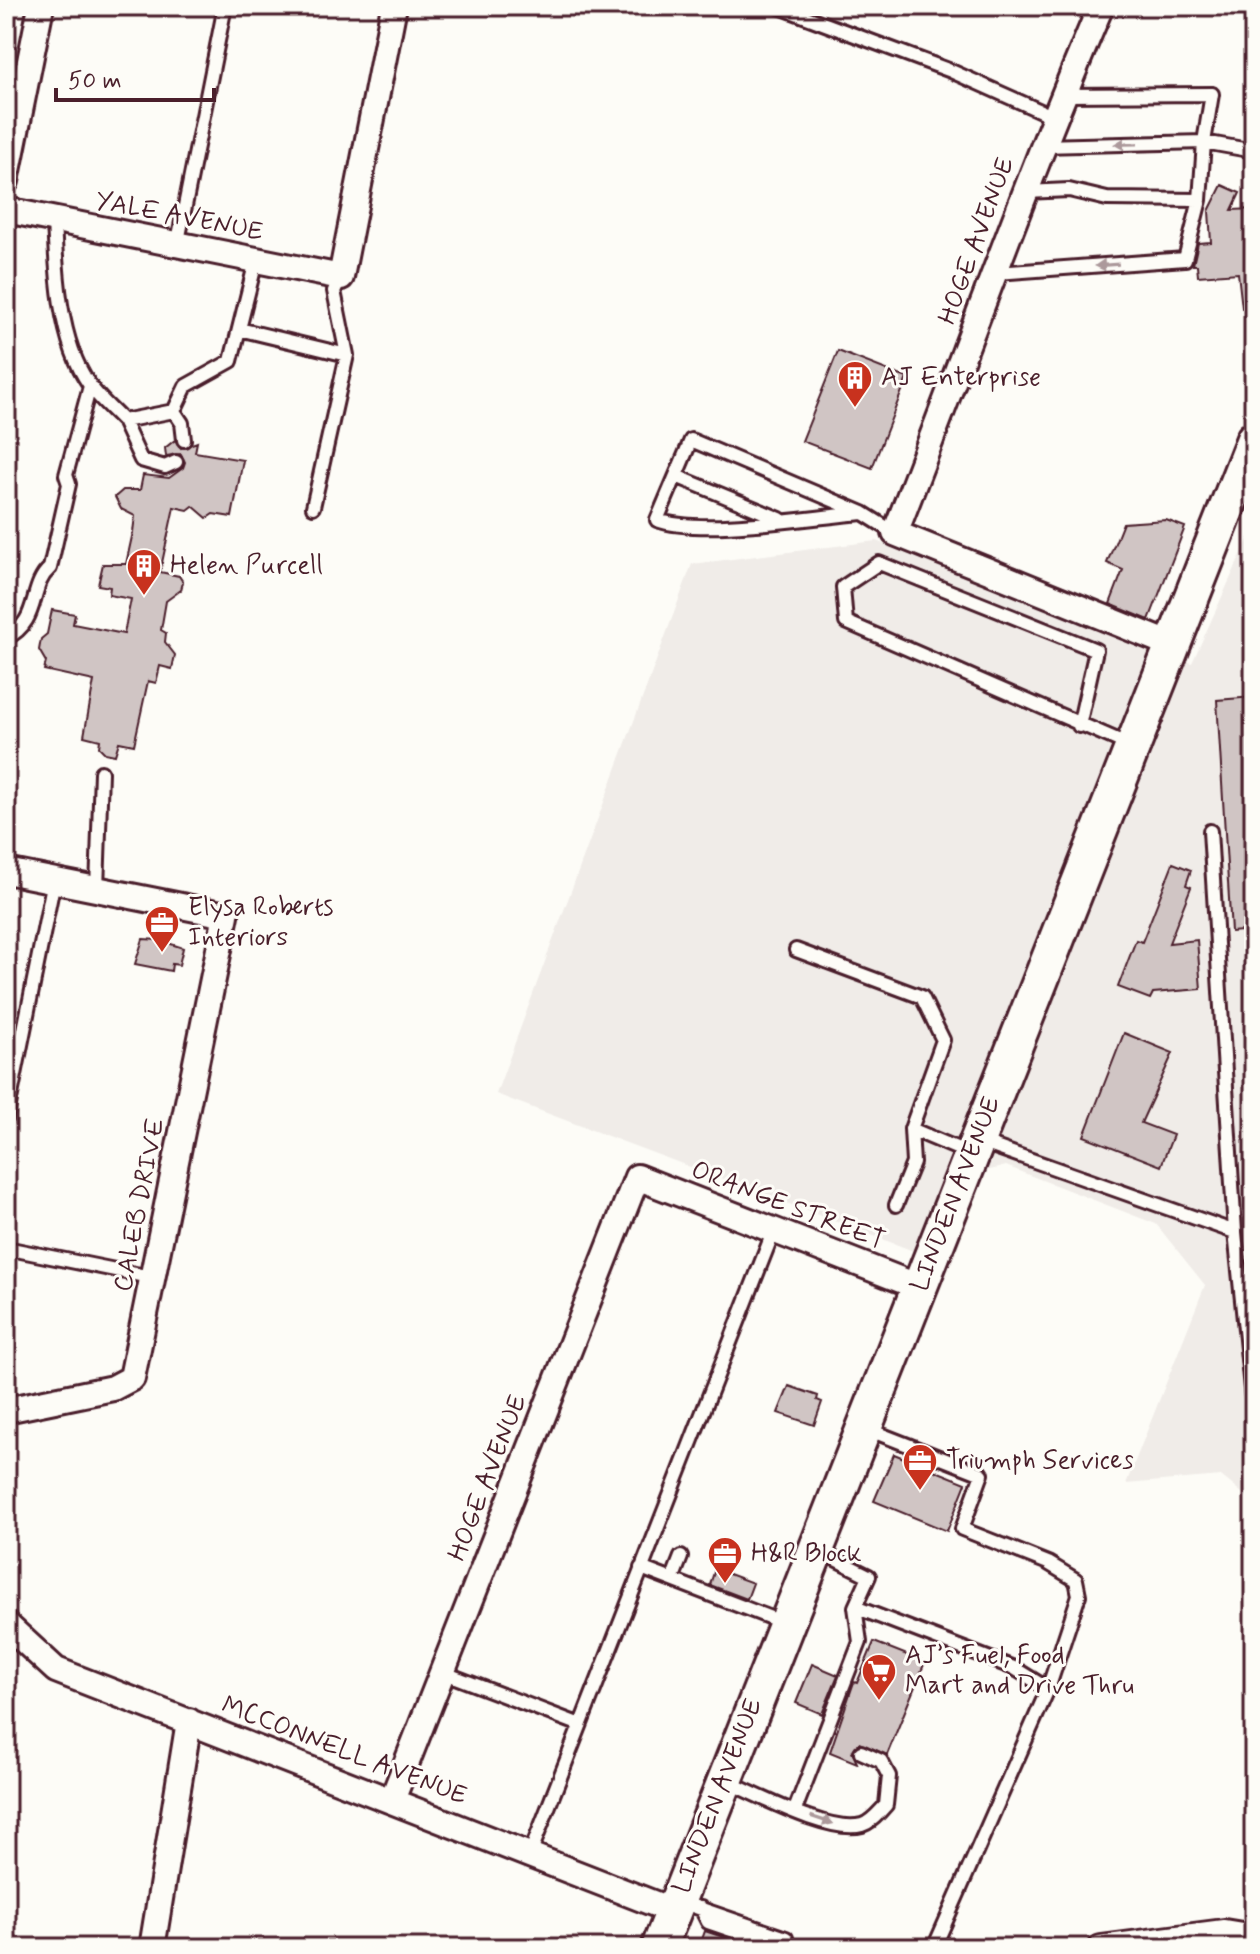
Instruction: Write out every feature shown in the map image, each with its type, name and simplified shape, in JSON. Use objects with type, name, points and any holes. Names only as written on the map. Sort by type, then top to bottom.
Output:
[{"type":"street","points":[[6,181],[41,6]]},
{"type":"street","points":[[341,277],[394,6]]},
{"type":"street","name":"HOGE AVENUE","points":[[895,533],[997,273],[1041,146],[1101,6]]},
{"type":"street","name":"YALE AVENUE","points":[[6,210],[341,277]]},
{"type":"street","name":"LINDEN AVENUE","points":[[659,1948],[684,1907],[724,1781],[1254,439]]},
{"type":"street","points":[[895,533],[1172,645]]},
{"type":"street","points":[[6,871],[97,889]]},
{"type":"street","name":"CALEB DRIVE","points":[[6,1410],[113,1388],[132,1378],[155,1278],[226,915],[97,889]]},
{"type":"street","name":"HOGE AVENUE","points":[[392,1800],[637,1177]]},
{"type":"street","name":"ORANGE STREET","points":[[637,1177],[919,1287]]},
{"type":"street","name":"MCCONNELL AVENUE","points":[[6,1624],[56,1670],[530,1854],[684,1907]]},
{"type":"street","points":[[152,1948],[189,1721]]},
{"type":"street","points":[[1101,1948],[1224,1932],[1254,1937]]},
{"type":"lane","points":[[177,246],[225,6]]},
{"type":"lane","points":[[777,6],[951,71],[1058,106],[1212,94],[1204,142],[1200,200],[1185,259],[997,273]]},
{"type":"lane","points":[[1041,146],[1204,142],[1254,151]]},
{"type":"lane","points":[[1026,192],[1069,190],[1107,199],[1200,200]]},
{"type":"lane","points":[[54,220],[63,314],[80,369],[90,386],[123,421],[141,460],[165,467],[176,462]]},
{"type":"lane","points":[[174,411],[186,386],[231,361],[256,261]]},
{"type":"lane","points":[[313,507],[347,355],[334,291],[341,277]]},
{"type":"lane","points":[[239,329],[347,355]]},
{"type":"lane","points":[[6,638],[24,625],[35,604],[43,574],[50,568],[69,484],[66,475],[90,386]]},
{"type":"lane","points":[[123,421],[174,411]]},
{"type":"lane","points":[[174,411],[182,423],[184,440]]},
{"type":"lane","points":[[863,513],[673,525],[657,520],[691,440],[863,513],[895,533]]},
{"type":"lane","points":[[676,476],[781,519]]},
{"type":"lane","points":[[1079,726],[1096,650],[879,563],[843,587],[846,622],[1079,726],[1132,747]]},
{"type":"lane","points":[[97,889],[101,772]]},
{"type":"lane","points":[[1210,831],[1235,1232],[1254,1418]]},
{"type":"lane","points":[[6,1120],[54,880]]},
{"type":"lane","points":[[796,950],[922,997],[943,1040],[911,1129],[913,1163],[896,1205]]},
{"type":"lane","points":[[911,1129],[1235,1232]]},
{"type":"lane","points":[[530,1854],[578,1724],[774,1230]]},
{"type":"lane","points":[[6,1248],[155,1278]]},
{"type":"lane","points":[[864,1428],[982,1474],[962,1529],[1048,1563],[1076,1580],[1079,1595],[1048,1689],[934,1948]]},
{"type":"lane","points":[[795,1810],[828,1740],[860,1642],[855,1607],[869,1576],[816,1550]]},
{"type":"lane","points":[[672,1580],[681,1557]]},
{"type":"lane","points":[[641,1568],[786,1624]]},
{"type":"lane","points":[[855,1607],[1014,1668],[1048,1689]]},
{"type":"lane","points":[[442,1672],[578,1724]]},
{"type":"lane","points":[[724,1781],[795,1810],[851,1827],[865,1824],[886,1805],[889,1776],[881,1761],[861,1752]]},
{"type":"lane","points":[[684,1907],[786,1938],[788,1948]]},
{"type":"lane","points":[[6,1930],[7,1948]]},
{"type":"shaded area","points":[[1254,526],[1252,1501],[1221,1476],[1126,1484],[1205,1285],[1156,1224],[1006,1166],[986,1171],[951,1265],[496,1094],[692,564],[876,541],[1192,663]]},
{"type":"building","points":[[1222,185],[1240,193],[1232,210],[1254,209],[1254,307],[1242,308],[1238,273],[1198,276],[1197,265],[1193,265],[1198,243],[1211,242],[1209,211]]},
{"type":"building","name":"AJ Enterprise","points":[[838,351],[907,378],[872,468],[802,441]]},
{"type":"building","name":"Helen Purcell","points":[[175,440],[181,448],[197,442],[195,452],[243,460],[232,517],[213,514],[207,518],[193,506],[188,510],[174,507],[160,572],[179,576],[183,582],[181,590],[166,601],[161,630],[166,633],[165,642],[175,655],[172,669],[160,666],[156,683],[148,681],[134,745],[119,742],[115,755],[105,753],[99,747],[100,740],[84,736],[94,681],[44,670],[46,662],[39,650],[41,639],[47,634],[52,610],[75,614],[73,624],[124,634],[131,599],[109,595],[110,587],[98,585],[103,564],[126,564],[133,532],[135,516],[121,509],[115,497],[123,490],[140,490],[143,475],[169,478],[183,468],[185,462],[181,454],[166,456],[165,448]]},
{"type":"building","points":[[1166,520],[1185,527],[1149,620],[1110,604],[1123,570],[1107,563],[1123,523]]},
{"type":"building","points":[[1254,697],[1254,930],[1231,932],[1217,700]]},
{"type":"building","points":[[1173,863],[1191,870],[1186,885],[1191,887],[1169,943],[1197,940],[1201,989],[1153,993],[1150,999],[1118,987],[1136,940],[1142,942]]},
{"type":"building","points":[[143,939],[159,940],[183,948],[179,965],[172,964],[171,971],[135,964]]},
{"type":"building","points":[[1124,1033],[1173,1053],[1141,1123],[1173,1135],[1161,1166],[1084,1136]]},
{"type":"building","points":[[789,1386],[818,1396],[817,1400],[822,1402],[814,1425],[778,1413]]},
{"type":"building","name":"Triumph Services","points":[[894,1454],[966,1483],[947,1531],[874,1501]]},
{"type":"building","name":"H&R Block","points":[[715,1569],[753,1583],[747,1599],[710,1585]]},
{"type":"building","name":"AJ’s Fuel, Food Mart and Drive Thru","points":[[874,1642],[925,1662],[887,1755],[859,1743],[852,1752],[857,1763],[830,1752],[854,1682],[857,1683]]},
{"type":"building","points":[[812,1664],[838,1675],[822,1714],[796,1703]]},
{"type":"building","points":[[705,1931],[749,1946],[760,1944],[764,1948],[699,1948]]},
{"type":"place","name":"AJ Enterprise","points":[[855,409]]},
{"type":"place","name":"Helen Purcell","points":[[144,597]]},
{"type":"place","name":"Elysa Roberts Interiors","points":[[162,954]]},
{"type":"place","name":"Triumph Services","points":[[920,1492]]},
{"type":"place","name":"H&R Block","points":[[725,1585]]},
{"type":"place","name":"AJ’s Fuel, Food Mart and Drive Thru","points":[[879,1702]]}]
